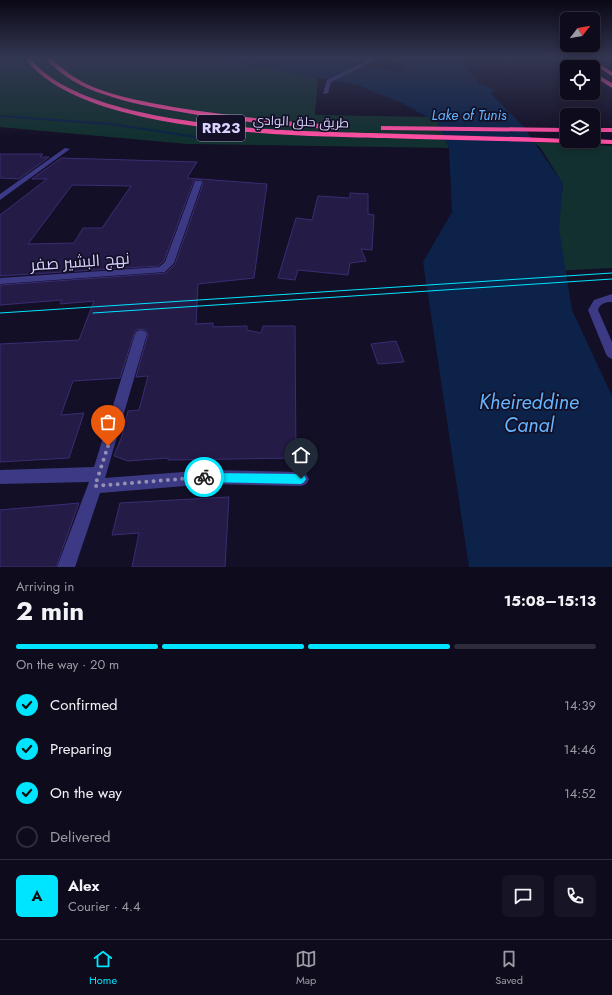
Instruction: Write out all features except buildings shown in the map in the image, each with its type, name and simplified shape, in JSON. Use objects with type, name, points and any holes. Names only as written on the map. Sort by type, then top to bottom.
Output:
[{"type":"highway","name":"طريق حلق الوادي","points":[[57,84],[85,98],[117,108],[174,122],[247,131],[560,141]]},
{"type":"highway","name":"طريق حلق الوادي","points":[[87,84],[133,102],[256,122],[350,127]]},
{"type":"highway","points":[[373,127],[560,130]]},
{"type":"highway","points":[[600,130],[612,130]]},
{"type":"highway","points":[[600,142],[612,142]]},
{"type":"street","points":[[325,93],[329,84]]},
{"type":"street","points":[[0,198],[67,148]]},
{"type":"street","name":"نهج البشير صفر","points":[[0,281],[162,270],[169,263],[198,183]]},
{"type":"street","points":[[612,298],[599,301],[594,307],[596,319],[612,354]]},
{"type":"street","points":[[66,567],[97,480],[140,334]]},
{"type":"street","points":[[0,477],[97,480],[209,477],[301,479]]},
{"type":"green space","points":[[0,84],[317,84],[315,115],[436,117],[449,148],[187,144],[0,127]]},
{"type":"green space","points":[[533,142],[560,143],[560,148],[600,148],[600,145],[612,146],[612,268],[554,271],[563,184],[540,147]]},
{"type":"water","name":"Kheireddine Canal","points":[[354,84],[481,84],[494,89],[495,91],[490,93],[523,126],[563,184],[559,228],[572,310],[612,396],[612,567],[469,567],[423,262],[452,212],[449,148],[438,123],[402,103]]},
{"type":"waterway","points":[[0,116],[111,124],[196,137]]},
{"type":"tram line","points":[[0,313],[612,273]]},
{"type":"tram line","points":[[93,313],[612,279]]},
{"type":"way so far","points":[[108,446],[95,486],[204,477]]},
{"type":"route","points":[[204,477],[301,479]]},
{"type":"water label","name":"Lake of Tunis","points":[[469,115]]}]
